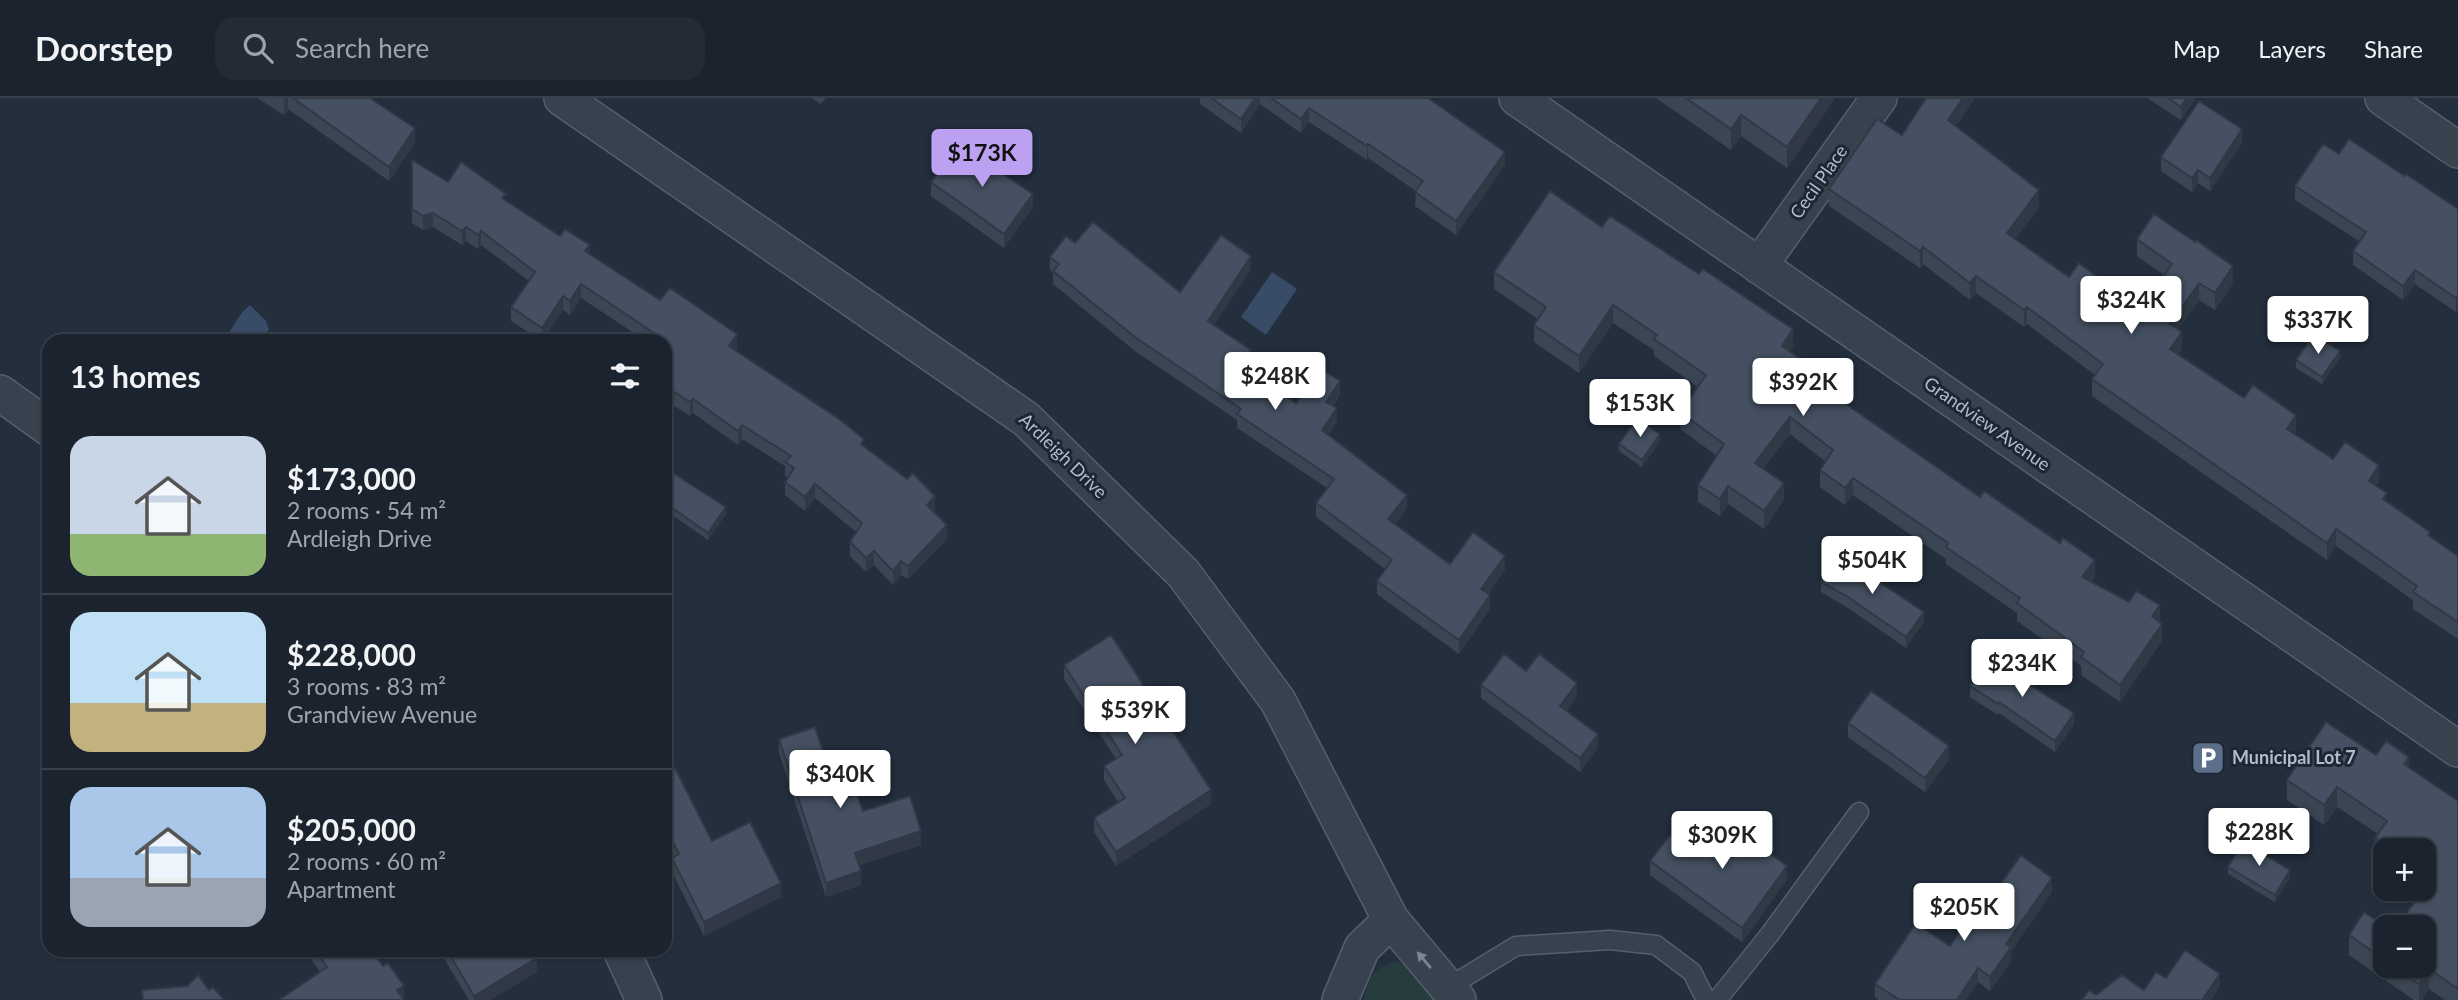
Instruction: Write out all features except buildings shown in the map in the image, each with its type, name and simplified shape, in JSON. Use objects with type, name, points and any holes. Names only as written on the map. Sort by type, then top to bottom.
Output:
[{"type":"street","name":"Ardleigh Drive","points":[[562,98],[1026,419],[1183,573],[1278,701],[1391,920],[1452,994]]},
{"type":"street","name":"Grandview Avenue","points":[[1517,98],[2458,749]]},
{"type":"street","name":"Cecil Place","points":[[1759,266],[1879,98]]},
{"type":"street","points":[[2383,98],[2458,150]]},
{"type":"street","points":[[0,393],[42,423]]},
{"type":"street","points":[[1340,1000],[1362,948],[1391,920]]},
{"type":"street","points":[[624,957],[644,1000]]},
{"type":"lane","points":[[1717,1000],[1770,934],[1859,812]]},
{"type":"lane","points":[[1452,994],[1516,946],[1610,940],[1656,944],[1692,972],[1706,1000]]},
{"type":"green space","points":[[1397,962],[1409,963],[1433,1000],[1364,1000],[1373,974]]},
{"type":"water","points":[[1272,272],[1297,289],[1266,335],[1241,317]]},
{"type":"water","points":[[250,305],[266,321],[269,330],[264,334],[229,334]]},
{"type":"place","name":"Municipal Lot 7","points":[[2208,758]]}]
